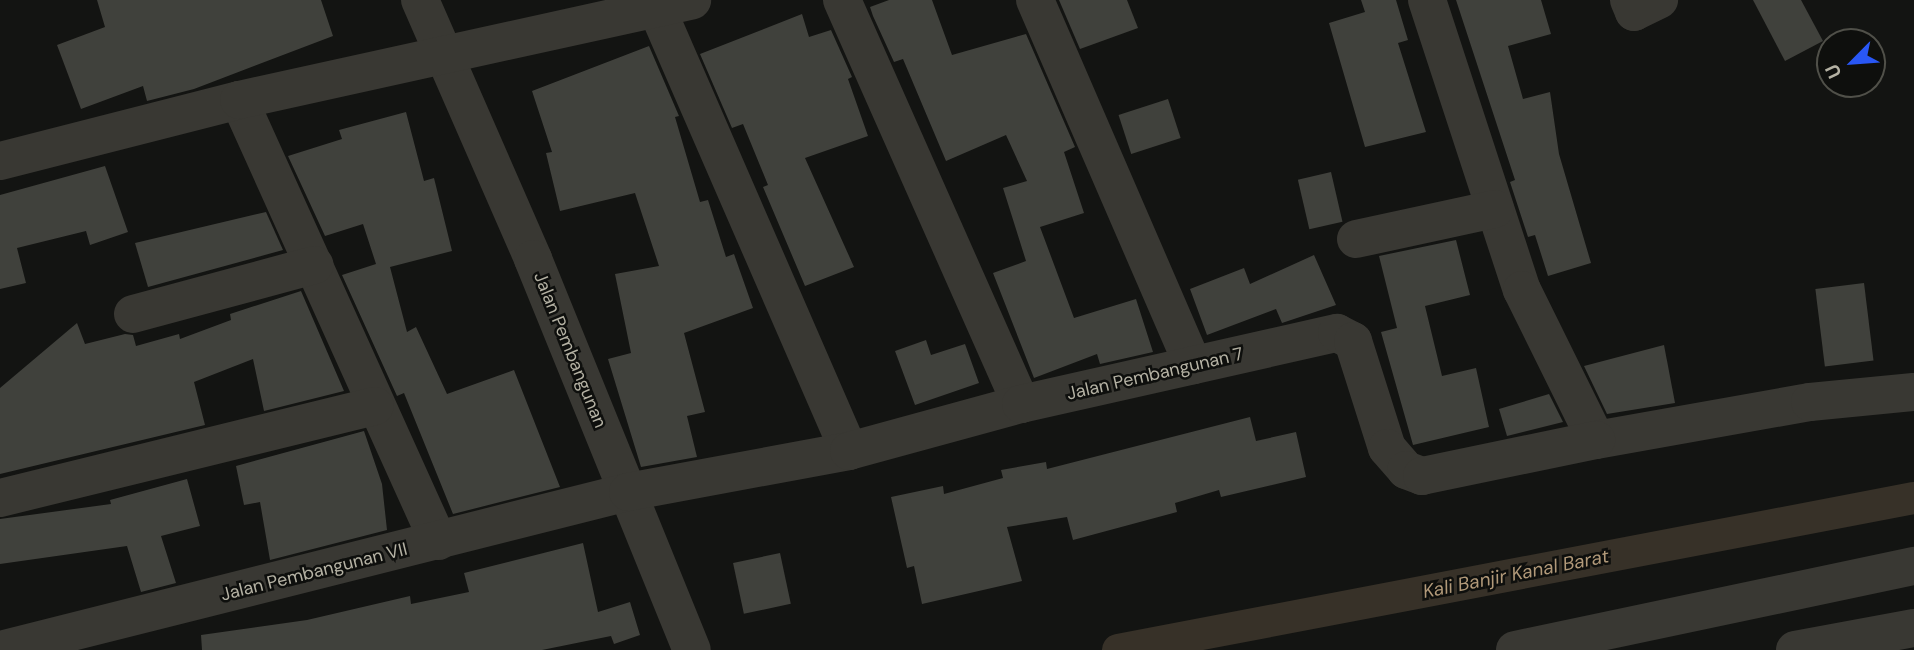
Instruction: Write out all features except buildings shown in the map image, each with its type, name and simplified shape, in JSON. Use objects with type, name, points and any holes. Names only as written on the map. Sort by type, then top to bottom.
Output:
[{"type":"street","name":"Jalan Pembangunan","points":[[420,0],[692,650]]},
{"type":"street","points":[[842,0],[1021,404]]},
{"type":"street","points":[[1035,0],[1192,365]]},
{"type":"street","points":[[1427,0],[1521,290],[1595,440]]},
{"type":"street","points":[[1629,0],[1633,12],[1660,0]]},
{"type":"street","points":[[0,161],[239,100],[674,3],[849,451]]},
{"type":"street","points":[[239,100],[438,541]]},
{"type":"street","points":[[1356,239],[1495,209]]},
{"type":"street","points":[[134,314],[314,265]]},
{"type":"street","name":"Jalan Pembangunan 7","points":[[628,492],[849,451],[1021,404],[1338,333],[1353,341],[1394,462],[1422,476],[1595,440],[1810,402],[1914,392]]},
{"type":"street","points":[[0,498],[375,406]]},
{"type":"street","name":"Jalan Pembangunan VII","points":[[0,650],[628,492]]},
{"type":"street","points":[[1515,650],[1914,566]]},
{"type":"street","points":[[1795,650],[1914,628]]},
{"type":"waterway","name":"Kali Banjir Kanal Barat","points":[[1118,650],[1914,498]]}]
